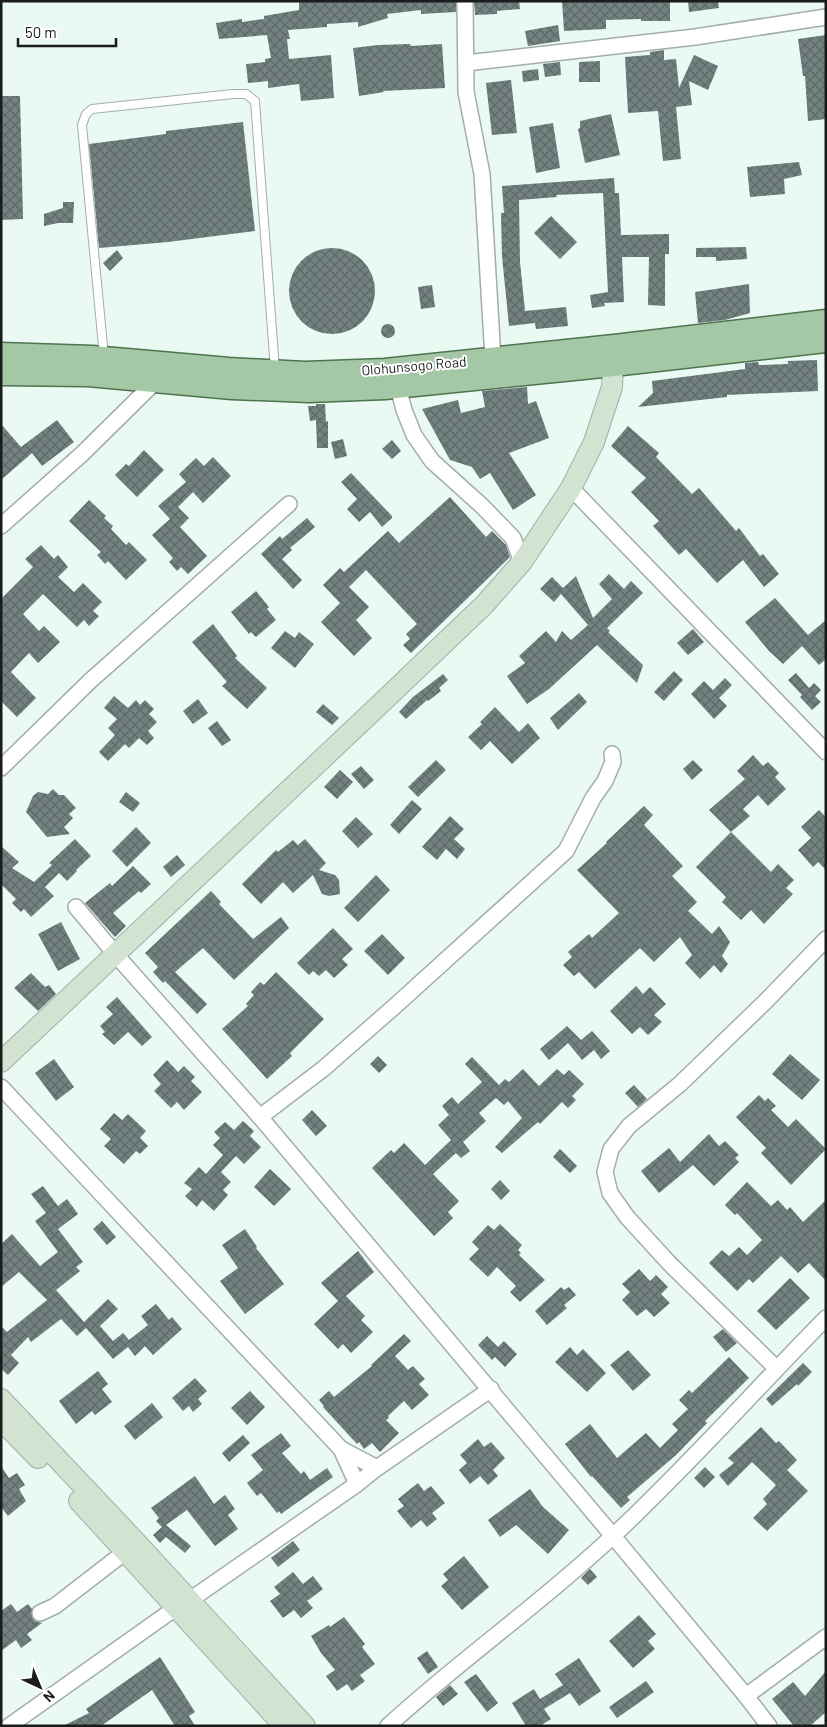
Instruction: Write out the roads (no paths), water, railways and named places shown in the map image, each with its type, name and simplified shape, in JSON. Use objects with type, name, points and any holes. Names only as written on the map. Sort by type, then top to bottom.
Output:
[{"type":"main road","name":"Olohunsogo Road","points":[[1,374],[88,375],[232,388],[309,391],[398,387],[614,356],[826,321]]},
{"type":"main road","name":"Olohunsogo Road","points":[[1,354],[104,358],[184,366],[306,373],[384,370],[493,359],[614,356],[826,341]]},
{"type":"street","points":[[465,1],[466,92],[482,174],[493,359]]},
{"type":"street","points":[[466,63],[696,37],[826,17]]},
{"type":"street","points":[[1,1062],[484,605],[522,562],[571,488],[594,442],[612,387],[614,356]]},
{"type":"street","points":[[1,526],[82,454],[156,381]]},
{"type":"street","points":[[398,387],[404,410],[414,435],[432,461],[482,506],[513,538],[522,562]]},
{"type":"street","points":[[571,488],[826,752]]},
{"type":"street","points":[[1,768],[90,681],[289,504]]},
{"type":"street","points":[[260,1117],[330,1063],[566,852],[593,798],[605,781],[613,762],[612,754]]},
{"type":"street","points":[[76,907],[116,955],[260,1117],[614,1536],[769,1726]]},
{"type":"street","points":[[776,1368],[669,1263],[610,1193],[605,1172],[611,1149],[629,1126],[680,1084],[766,1001],[826,939]]},
{"type":"street","points":[[1,1087],[341,1449],[357,1484]]},
{"type":"street","points":[[388,1726],[614,1536],[826,1318]]},
{"type":"street","points":[[9,1726],[490,1389]]},
{"type":"street","points":[[1,1399],[183,1604],[284,1726]]},
{"type":"street","points":[[1,1420],[125,1552],[183,1604],[305,1726]]},
{"type":"street","points":[[341,1449],[377,1468]]},
{"type":"street","points":[[40,1613],[55,1606],[125,1552]]},
{"type":"street","points":[[746,1696],[826,1637]]},
{"type":"lane","points":[[104,358],[82,125],[86,114],[92,109],[246,94],[255,101],[275,371]]}]
